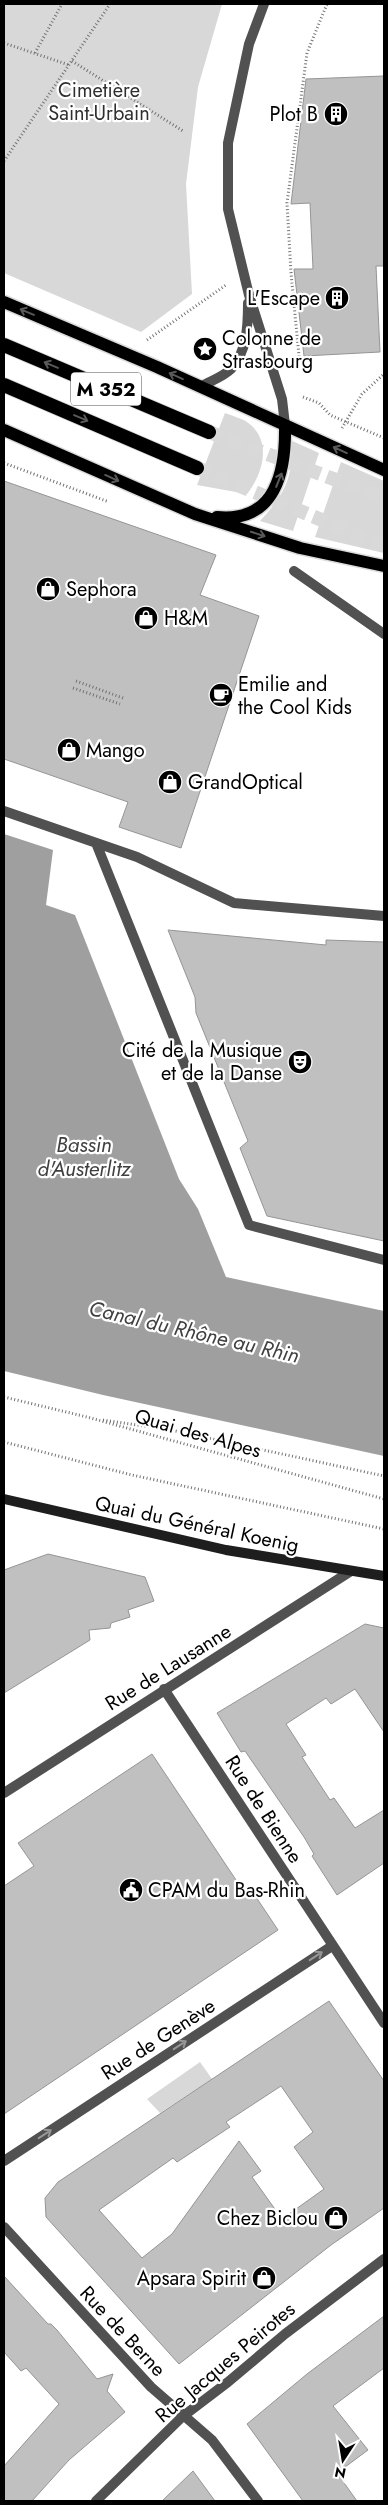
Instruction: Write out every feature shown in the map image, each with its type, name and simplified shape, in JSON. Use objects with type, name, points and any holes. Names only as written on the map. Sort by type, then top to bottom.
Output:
[{"type":"highway","name":"M 352","points":[[4,345],[209,432]]},
{"type":"highway","name":"M 352","points":[[4,384],[197,468]]},
{"type":"main road","points":[[4,302],[200,387],[384,470]]},
{"type":"main road","points":[[194,514],[228,518],[247,515],[268,498],[277,485],[283,468],[285,425]]},
{"type":"main road","points":[[4,430],[194,514],[300,548],[384,566]]},
{"type":"main road","name":"Quai du Général Koenig","points":[[4,1499],[211,1547],[384,1576]]},
{"type":"street","points":[[200,387],[231,370],[240,357],[246,340],[248,295],[245,272],[228,210],[228,143],[248,44],[264,4]]},
{"type":"street","points":[[248,295],[282,399],[285,425]]},
{"type":"street","points":[[294,571],[384,634]]},
{"type":"street","points":[[4,811],[137,857],[234,903],[384,916]]},
{"type":"street","points":[[96,842],[249,1225],[384,1260]]},
{"type":"street","name":"Rue de Lausanne","points":[[4,1793],[351,1571]]},
{"type":"street","name":"Rue de Bienne","points":[[164,1689],[384,2022]]},
{"type":"street","name":"Rue de Genève","points":[[4,2161],[332,1946]]},
{"type":"street","name":"Rue de Berne","points":[[4,2227],[151,2387],[182,2416],[212,2440],[258,2501]]},
{"type":"street","name":"Rue Jacques Peirotes","points":[[96,2501],[182,2416],[228,2382],[285,2334],[384,2259]]},
{"type":"path","points":[[35,52],[62,4]]},
{"type":"path","points":[[4,161],[110,4]]},
{"type":"path","points":[[295,376],[294,366],[299,356],[287,203],[307,54],[327,4]]},
{"type":"path","points":[[4,43],[69,65]]},
{"type":"path","points":[[72,61],[183,131]]},
{"type":"path","points":[[140,344],[245,272]]},
{"type":"path","points":[[340,432],[362,394],[384,374]]},
{"type":"path","points":[[299,395],[319,403],[330,415],[384,438]]},
{"type":"path","points":[[76,681],[123,698]]},
{"type":"path","points":[[73,688],[120,704]]},
{"type":"path","name":"Quai des Alpes","points":[[4,1397],[87,1417],[384,1499]]},
{"type":"path","points":[[87,1417],[171,1430],[384,1476]]},
{"type":"path","points":[[4,1442],[132,1475],[384,1530]]},
{"type":"green space","name":"Cimetière Saint-Urbain","points":[[4,4],[222,4],[198,87],[186,184],[192,294],[141,332],[4,273]]},
{"type":"green space","points":[[225,413],[247,422],[255,429],[263,447],[261,467],[253,486],[247,494],[197,485]]},
{"type":"green space","points":[[290,440],[319,453],[293,531],[260,521],[276,502],[286,484],[291,464]]},
{"type":"green space","points":[[341,462],[384,481],[384,553],[315,537]]},
{"type":"green space","points":[[200,2062],[212,2079],[160,2113],[147,2099]]},
{"type":"water","points":[[4,834],[53,850],[46,905],[75,915],[179,1179],[198,1209],[226,1277],[384,1311],[384,1456],[103,1395],[4,1371]]},
{"type":"building","points":[[384,76],[384,266],[376,266],[380,352],[304,356],[294,269],[313,269],[310,203],[291,204],[306,79]]},
{"type":"building","points":[[4,481],[216,555],[200,595],[259,616],[181,848],[119,827],[128,802],[4,759]]},
{"type":"building","name":"Cité de la Musique et de la Danse","points":[[168,930],[326,945],[326,940],[384,942],[384,1241],[267,1216],[240,1148],[248,1141],[196,1013],[195,997]]},
{"type":"building","points":[[48,1554],[145,1577],[154,1601],[128,1610],[130,1617],[111,1623],[110,1628],[89,1630],[90,1640],[4,1693],[4,1570]]},
{"type":"building","points":[[365,1624],[384,1628],[384,1732],[355,1689],[331,1704],[326,1698],[286,1724],[306,1755],[302,1757],[330,1800],[334,1798],[355,1828],[384,1810],[384,1863],[337,1895],[312,1856],[314,1854],[304,1837],[245,1751],[241,1752],[217,1713]]},
{"type":"building","name":"CPAM du Bas-Rhin","points":[[152,1754],[244,1892],[250,1888],[278,1930],[4,2114],[4,1886],[34,1866],[18,1843]]},
{"type":"building","points":[[329,2001],[384,2081],[384,2208],[331,2245],[179,2364],[46,2217],[45,2198],[58,2182]],"holes":[[[281,2086],[313,2132],[294,2147],[324,2189],[282,2219],[252,2177],[261,2171],[239,2141],[172,2234],[142,2258],[99,2210],[173,2158],[177,2162],[230,2127],[226,2122]]]},
{"type":"building","points":[[4,2276],[48,2324],[51,2324],[57,2330],[97,2379],[113,2374],[107,2391],[125,2412],[69,2460],[32,2501],[4,2501],[4,2466],[59,2404],[26,2368],[21,2371],[4,2352]]},
{"type":"building","points":[[384,2316],[384,2368],[333,2406],[368,2450],[337,2473],[357,2501],[303,2501],[247,2424],[307,2374]]},
{"type":"building","points":[[193,2471],[215,2501],[162,2501]]},
{"type":"tunnel","points":[[209,432],[384,498]]},
{"type":"tunnel","points":[[197,468],[384,546]]},
{"type":"place","name":"Plot B","points":[[336,114]]},
{"type":"place","name":"L'Escape","points":[[337,298]]},
{"type":"place","name":"Colonne de Strasbourg","points":[[205,349]]},
{"type":"place","name":"Sephora","points":[[48,589]]},
{"type":"place","name":"H&M","points":[[146,618]]},
{"type":"place","name":"Emilie and the Cool Kids","points":[[221,695]]},
{"type":"place","name":"Mango","points":[[69,750]]},
{"type":"place","name":"GrandOptical","points":[[170,782]]},
{"type":"place","name":"Cité de la Musique et de la Danse","points":[[300,1062]]},
{"type":"place","name":"CPAM du Bas-Rhin","points":[[131,1890]]},
{"type":"place","name":"Chez Biclou","points":[[336,2218]]},
{"type":"place","name":"Apsara Spirit","points":[[264,2278]]},
{"type":"water label","name":"Bassin d'Austerlitz","points":[[84,1157]]},
{"type":"water label","name":"Canal du Rhône au Rhin","points":[[194,1332]]}]
